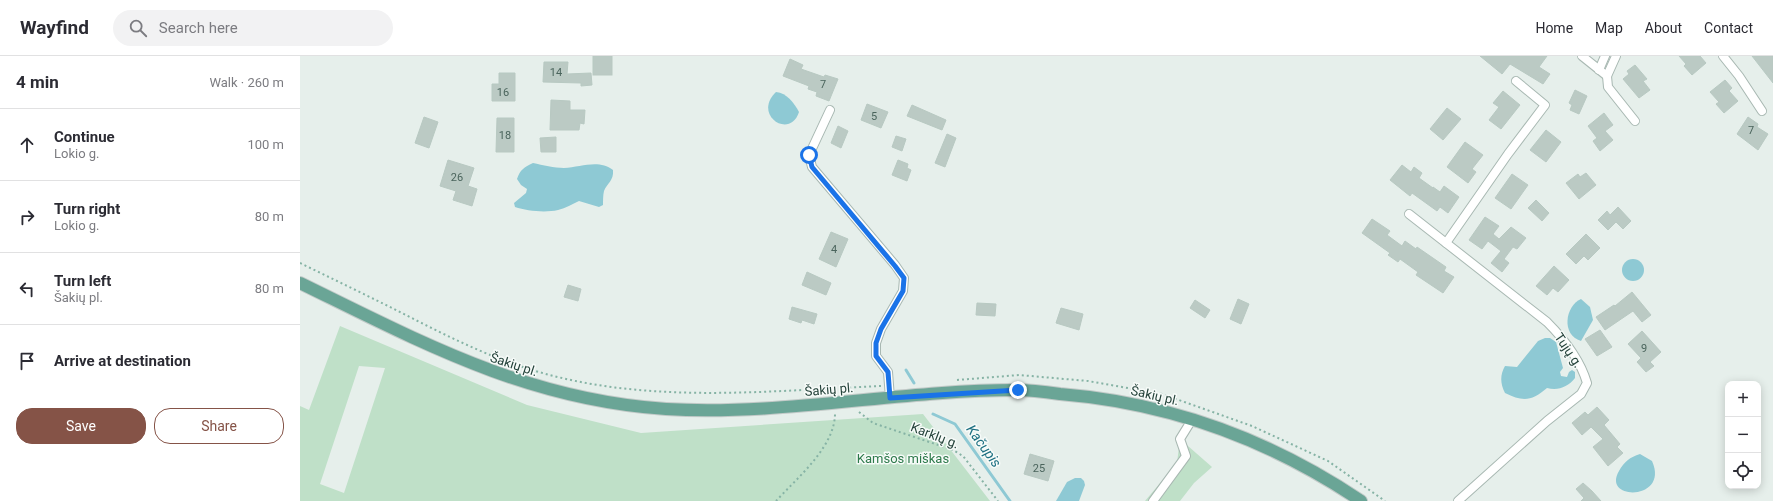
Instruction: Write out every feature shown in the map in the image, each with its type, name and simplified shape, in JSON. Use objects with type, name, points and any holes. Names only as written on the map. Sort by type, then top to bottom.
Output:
[{"type":"main road","name":"Šakių pl.","points":[[300,283],[451,356],[488,371],[549,391],[588,399],[665,409],[745,409],[1018,390],[1086,396],[1126,402],[1192,418],[1265,446],[1307,467],[1361,501]]},
{"type":"street","points":[[1582,56],[1607,76]]},
{"type":"street","points":[[1599,70],[1605,56]]},
{"type":"street","points":[[1616,56],[1607,76],[1608,87],[1636,121]]},
{"type":"street","points":[[1723,56],[1739,76],[1762,111]]},
{"type":"street","points":[[1446,243],[1508,154],[1545,105],[1516,81]]},
{"type":"street","points":[[830,110],[809,155],[812,167],[904,278],[903,291],[881,329],[876,343],[876,356],[888,372],[890,398]]},
{"type":"street","name":"Tujų g.","points":[[1409,214],[1547,322],[1564,340],[1583,368],[1587,383],[1581,394],[1458,501]]},
{"type":"street","points":[[1153,501],[1186,456],[1180,439],[1192,418]]},
{"type":"path","points":[[300,263],[444,334],[481,350],[529,369],[584,383],[634,390],[707,393],[890,385]]},
{"type":"path","points":[[951,380],[1019,375],[1088,381],[1162,394],[1252,426],[1328,461],[1385,501]]},
{"type":"path","name":"Karklų g.","points":[[857,401],[859,411],[863,416],[874,423],[953,450],[963,456],[998,501]]},
{"type":"path","points":[[776,501],[828,444],[836,423],[835,403]]},
{"type":"green space","name":"Kamšos miškas","points":[[340,326],[527,405],[641,433],[923,414],[990,501],[300,501],[300,406],[309,410]],"holes":[[[359,366],[385,368],[344,493],[320,484]]]},
{"type":"green space","points":[[1180,439],[1212,467],[1194,483],[1180,501],[1145,501],[1177,463]]},
{"type":"water","points":[[776,92],[787,96],[799,112],[794,120],[788,124],[781,124],[770,116],[768,109],[770,101]]},
{"type":"water","points":[[533,163],[560,168],[596,164],[613,170],[611,179],[604,191],[603,205],[599,207],[579,201],[553,211],[525,210],[515,207],[514,203],[526,193],[527,189],[521,185],[517,179],[518,176],[523,169]]},
{"type":"water","points":[[1633,259],[1641,262],[1644,270],[1641,278],[1633,281],[1625,278],[1622,270],[1625,262]]},
{"type":"water","points":[[1581,299],[1590,307],[1593,320],[1581,341],[1570,333],[1568,320],[1571,308]]},
{"type":"water","points":[[1545,338],[1550,338],[1556,342],[1563,368],[1560,372],[1561,376],[1567,377],[1569,372],[1572,370],[1575,372],[1575,378],[1562,388],[1547,388],[1532,398],[1522,399],[1505,393],[1501,379],[1505,366],[1517,367],[1538,341]]},
{"type":"water","points":[[1640,454],[1652,461],[1655,474],[1652,484],[1645,490],[1626,492],[1619,488],[1616,481],[1619,471],[1628,460]]},
{"type":"water","points":[[1075,478],[1081,478],[1085,485],[1079,501],[1056,501],[1067,482]]},
{"type":"building","points":[[593,56],[612,56],[612,75],[593,75]]},
{"type":"building","points":[[1480,56],[1547,56],[1539,67],[1550,74],[1543,84],[1510,64],[1502,74]]},
{"type":"building","points":[[1679,56],[1700,56],[1706,63],[1692,75],[1684,66],[1686,64]]},
{"type":"building","points":[[1752,56],[1773,56],[1773,83]]},
{"type":"building","points":[[790,59],[803,65],[801,69],[824,77],[825,75],[838,79],[829,101],[816,96],[817,92],[808,89],[809,86],[783,76]]},
{"type":"building","points":[[544,62],[568,62],[567,74],[591,73],[592,85],[581,86],[581,83],[543,82]]},
{"type":"building","points":[[1635,65],[1647,79],[1643,81],[1650,90],[1639,98],[1623,79],[1629,74],[1627,71]]},
{"type":"building","points":[[499,73],[515,73],[515,101],[492,101],[492,84],[499,84]]},
{"type":"building","points":[[1725,80],[1732,88],[1729,91],[1738,101],[1724,113],[1716,104],[1719,102],[1710,92]]},
{"type":"building","points":[[1575,90],[1587,96],[1579,114],[1570,110],[1572,105],[1569,103]]},
{"type":"building","points":[[1503,91],[1520,105],[1501,129],[1489,120],[1499,107],[1493,103]]},
{"type":"building","points":[[551,100],[570,101],[570,110],[585,110],[584,124],[580,123],[579,130],[550,130]]},
{"type":"building","points":[[867,104],[888,112],[881,128],[861,120]]},
{"type":"building","points":[[912,105],[946,120],[942,130],[907,116]]},
{"type":"building","points":[[1447,108],[1461,119],[1443,140],[1430,129]]},
{"type":"building","points":[[1604,113],[1613,125],[1605,131],[1613,140],[1600,151],[1593,141],[1597,138],[1588,126]]},
{"type":"building","points":[[424,117],[438,122],[429,148],[415,143]]},
{"type":"building","points":[[1748,117],[1758,124],[1757,127],[1768,134],[1758,150],[1737,134]]},
{"type":"building","points":[[497,118],[514,118],[514,152],[496,152]]},
{"type":"building","points":[[838,126],[848,131],[841,148],[831,143]]},
{"type":"building","points":[[1546,130],[1561,142],[1546,162],[1530,150]]},
{"type":"building","points":[[947,134],[956,138],[945,167],[935,163]]},
{"type":"building","points":[[896,136],[906,139],[902,151],[892,147]]},
{"type":"building","points":[[556,137],[556,152],[541,152],[540,138]]},
{"type":"building","points":[[1465,142],[1483,155],[1472,169],[1476,172],[1468,183],[1447,167]]},
{"type":"building","points":[[448,160],[474,168],[468,186],[477,189],[472,206],[453,200],[456,191],[440,186]]},
{"type":"building","points":[[898,160],[908,164],[907,168],[911,170],[907,181],[892,175]]},
{"type":"building","points":[[1402,165],[1411,172],[1414,167],[1422,173],[1419,178],[1440,192],[1444,186],[1459,197],[1448,213],[1440,207],[1437,211],[1412,193],[1410,196],[1390,180]]},
{"type":"building","points":[[1586,173],[1596,185],[1579,199],[1566,183],[1578,174],[1580,177]]},
{"type":"building","points":[[1512,174],[1528,185],[1511,209],[1495,198]]},
{"type":"building","points":[[1536,200],[1549,213],[1542,221],[1528,208]]},
{"type":"building","points":[[1618,207],[1631,221],[1623,229],[1616,222],[1608,230],[1598,220],[1607,211],[1610,215]]},
{"type":"building","points":[[1485,217],[1499,226],[1493,234],[1499,239],[1511,227],[1526,238],[1517,249],[1513,247],[1504,259],[1509,263],[1502,272],[1491,263],[1501,251],[1488,241],[1482,249],[1469,240]]},
{"type":"building","points":[[1372,219],[1390,231],[1387,235],[1402,246],[1405,241],[1416,249],[1417,247],[1446,267],[1444,271],[1454,277],[1443,293],[1416,275],[1418,272],[1400,259],[1398,262],[1388,255],[1390,253],[1362,233]]},
{"type":"building","points":[[831,232],[848,239],[836,267],[819,259]]},
{"type":"building","points":[[1586,234],[1600,248],[1588,260],[1584,256],[1576,264],[1566,254]]},
{"type":"building","points":[[1554,266],[1569,280],[1558,292],[1553,288],[1547,295],[1536,286]]},
{"type":"building","points":[[807,272],[831,283],[826,295],[802,285]]},
{"type":"building","points":[[568,285],[581,289],[578,301],[564,297]]},
{"type":"building","points":[[1632,292],[1651,315],[1642,322],[1633,311],[1605,330],[1596,317],[1614,305],[1615,306]]},
{"type":"building","points":[[1238,299],[1249,304],[1241,324],[1230,319]]},
{"type":"building","points":[[1195,300],[1210,310],[1205,318],[1190,308]]},
{"type":"building","points":[[977,303],[996,304],[995,316],[976,315]]},
{"type":"building","points":[[792,307],[817,314],[814,324],[802,320],[801,323],[789,319]]},
{"type":"building","points":[[1061,308],[1083,314],[1079,330],[1056,323]]},
{"type":"building","points":[[1600,330],[1612,347],[1597,356],[1585,339]]},
{"type":"building","points":[[1642,331],[1661,352],[1650,362],[1654,366],[1646,372],[1637,362],[1641,358],[1628,344]]},
{"type":"building","points":[[1597,407],[1609,420],[1604,425],[1620,444],[1617,447],[1623,453],[1608,466],[1593,447],[1603,439],[1591,427],[1582,435],[1572,423],[1585,412],[1588,415]]},
{"type":"building","points":[[1030,454],[1054,461],[1048,481],[1024,474]]},
{"type":"building","points":[[1583,483],[1601,501],[1581,501],[1584,498],[1576,489]]},
{"type":"waterway","name":"Kačupis","points":[[906,370],[914,383]]},
{"type":"waterway","name":"Kačupis","points":[[933,414],[955,424],[1010,501]]},
{"type":"route","points":[[809,155],[812,167],[904,278],[903,291],[881,329],[876,343],[876,356],[888,372],[890,398],[1018,390]]}]
